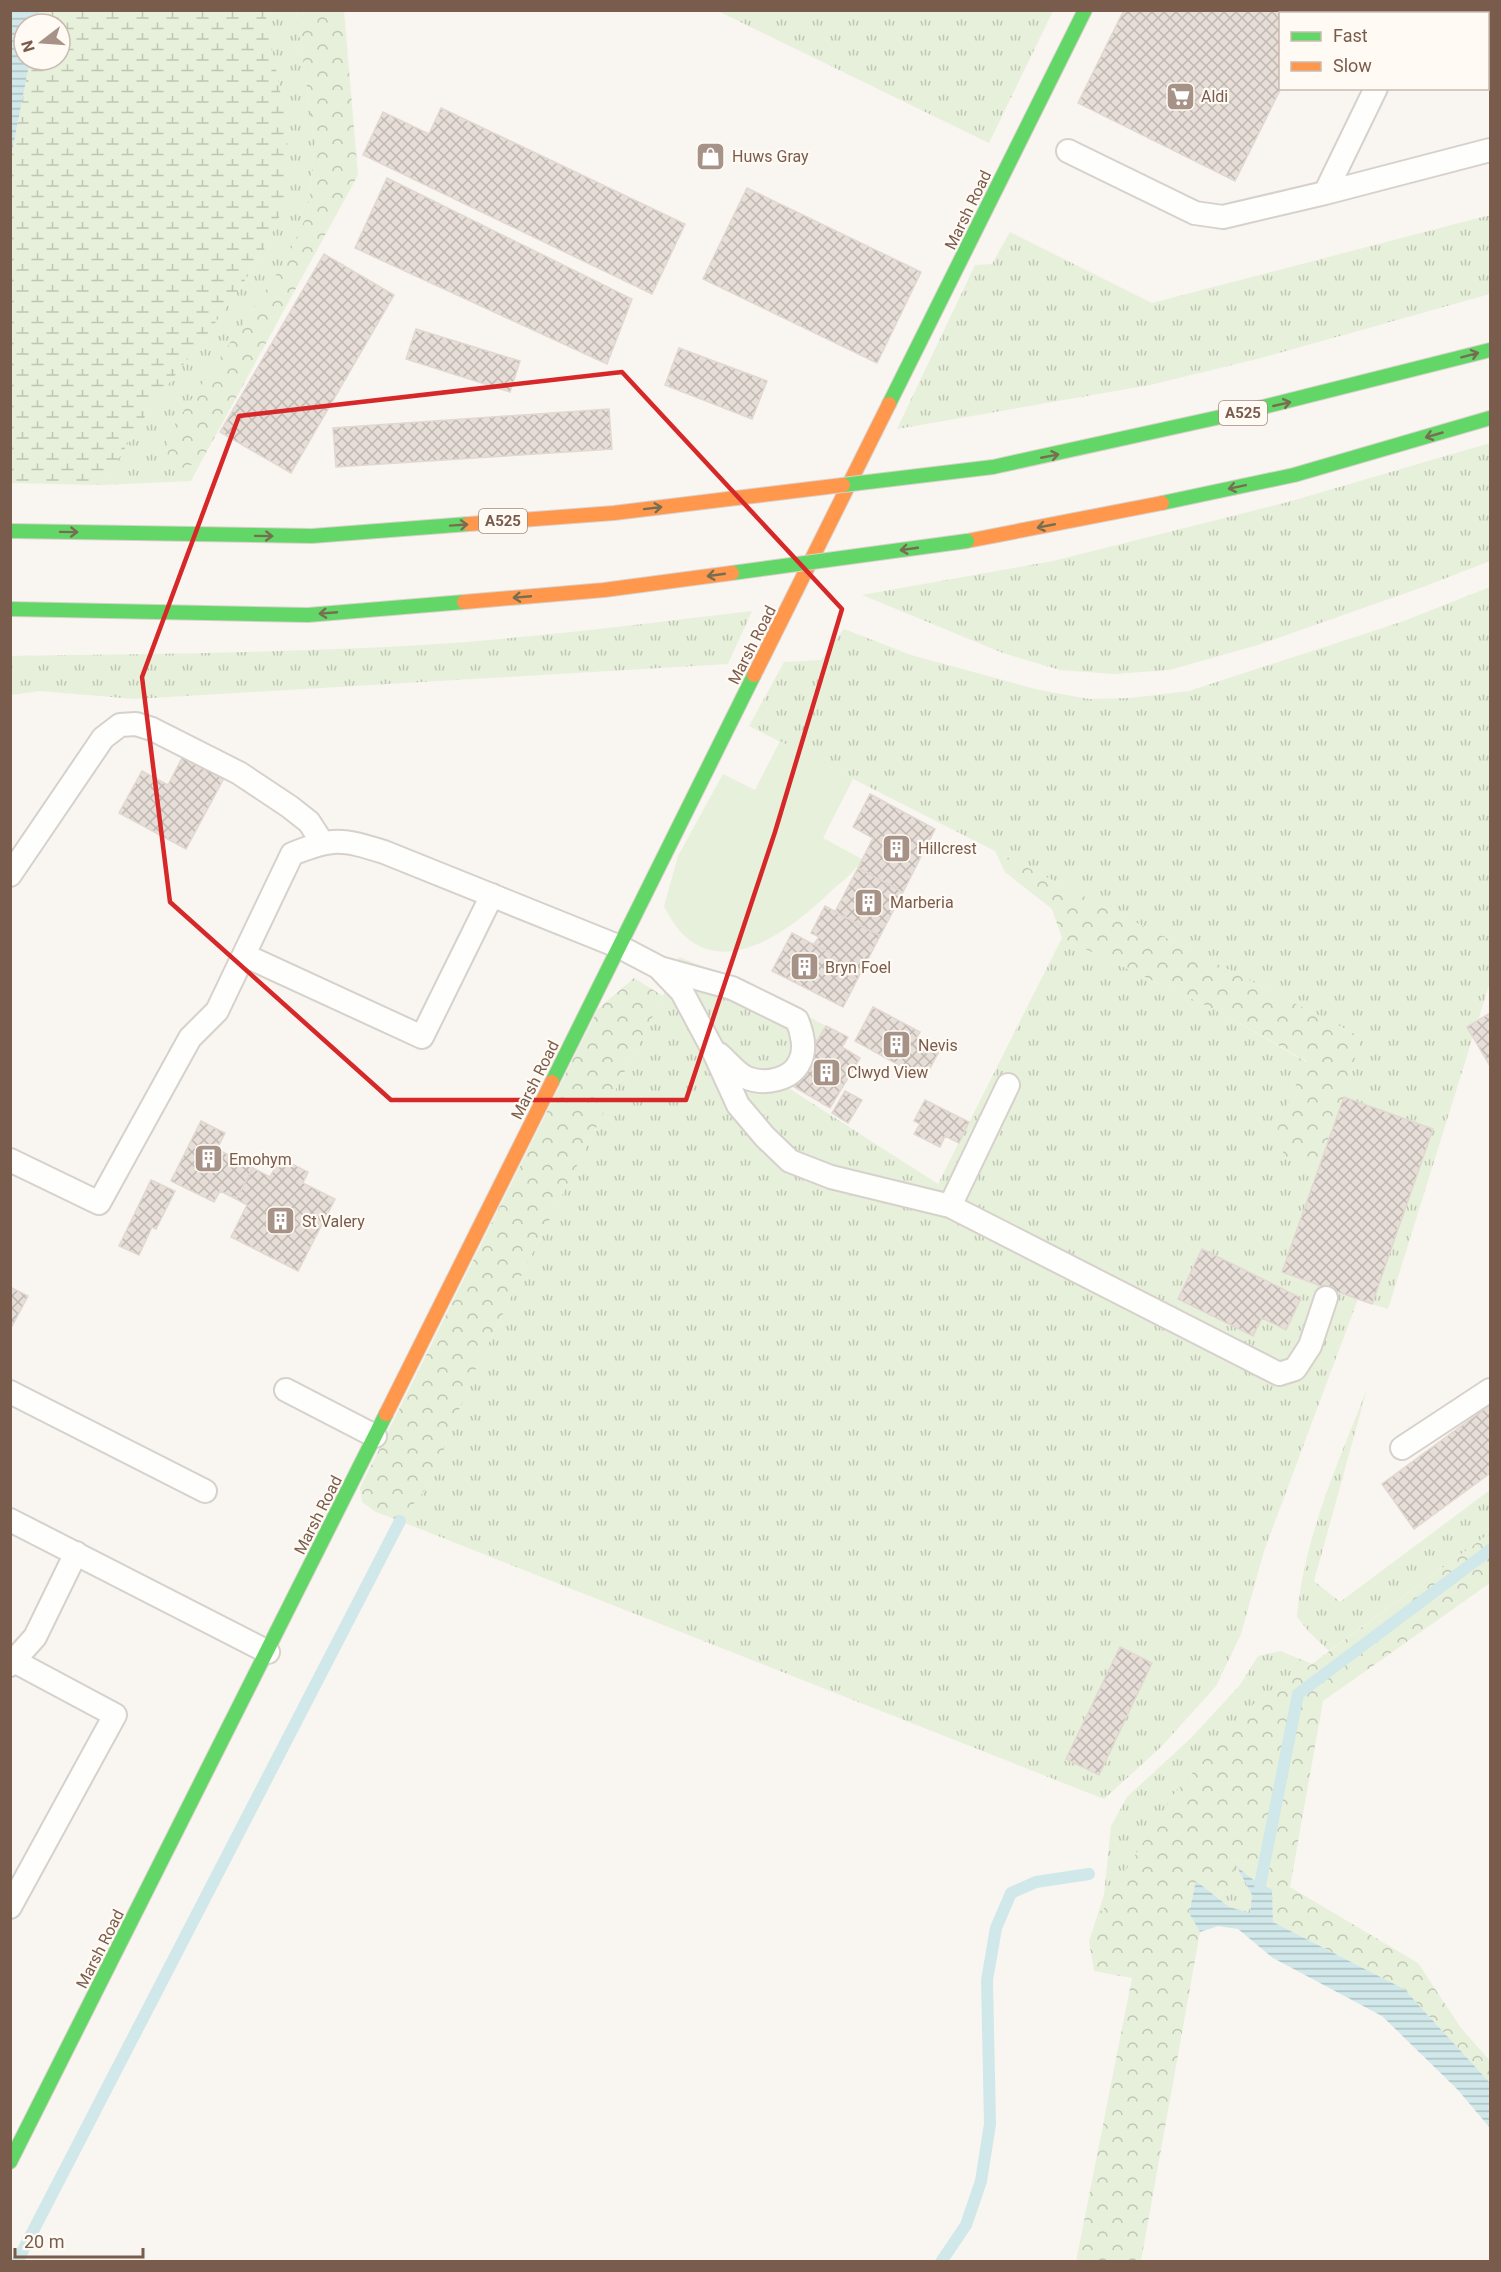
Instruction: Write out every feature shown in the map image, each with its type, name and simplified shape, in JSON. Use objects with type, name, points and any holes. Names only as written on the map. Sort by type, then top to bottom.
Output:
[{"type":"main road","name":"Marsh Road","points":[[10,2162],[268,1652],[1085,10]]},
{"type":"main road","name":"A525","points":[[10,531],[312,536],[614,513],[993,467],[1115,443],[1312,397],[1491,350]]},
{"type":"main road","points":[[10,609],[308,615],[604,590],[967,541],[1103,516],[1294,475],[1491,418]]},
{"type":"lane","points":[[1325,193],[1375,90]]},
{"type":"lane","points":[[1068,151],[1195,213],[1223,217],[1491,150]]},
{"type":"lane","points":[[10,875],[103,738],[120,725],[136,724],[152,729],[239,772],[309,822],[322,842]]},
{"type":"lane","points":[[10,1160],[99,1203],[190,1038],[217,1011],[292,854],[322,842],[350,841],[384,852],[620,947],[658,967],[732,988],[797,1020],[803,1035],[800,1061],[789,1073],[768,1083],[746,1078],[712,1048]]},
{"type":"lane","points":[[244,955],[423,1037],[492,895]]},
{"type":"lane","points":[[658,967],[682,992],[712,1048],[738,1105],[765,1137],[790,1161],[831,1177],[950,1206],[1279,1374],[1296,1369],[1310,1346],[1326,1298]]},
{"type":"lane","points":[[950,1206],[1008,1085]]},
{"type":"lane","points":[[286,1390],[375,1436]]},
{"type":"lane","points":[[1402,1448],[1491,1390]]},
{"type":"lane","points":[[10,1392],[205,1491]]},
{"type":"lane","points":[[10,1520],[268,1652]]},
{"type":"lane","points":[[10,1907],[115,1715],[12,1663],[35,1637],[76,1553]]},
{"type":"highlighted area","points":[[622,372],[842,609],[775,832],[686,1100],[391,1100],[170,902],[142,677],[239,416]]},
{"type":"green space","points":[[265,11],[296,11],[315,142],[308,213],[286,262],[166,437],[183,468],[201,462],[191,481],[102,485],[154,402],[206,336],[259,260],[284,207],[270,40]]},
{"type":"green space","points":[[265,11],[288,133],[284,207],[259,260],[206,336],[154,402],[102,485],[11,483],[11,157],[28,72],[72,72],[72,12],[39,12]]},
{"type":"green space","points":[[296,11],[344,11],[358,175],[201,462],[182,468],[168,458],[166,437],[285,262],[308,213],[315,142]]},
{"type":"green space","points":[[718,11],[1053,11],[989,143]]},
{"type":"green space","points":[[1490,215],[1490,294],[1261,358],[1150,385],[897,429],[975,265],[992,264],[1010,232],[1152,303]]},
{"type":"green space","points":[[1490,443],[1490,561],[1258,645],[1169,670],[1114,674],[1060,670],[1003,653],[862,595],[1053,561],[1288,502]]},
{"type":"green space","points":[[1490,587],[1490,982],[1388,1309],[1372,1304],[1433,1129],[1344,1097],[1282,1272],[1358,1299],[1264,1551],[1241,1634],[1216,1686],[1162,1746],[1104,1799],[400,1521],[428,1486],[474,1373],[663,996],[679,957],[749,985],[826,1026],[790,1089],[938,1184],[1062,938],[1222,1013],[1347,1086],[1361,1037],[749,726],[784,662],[821,660],[844,629],[911,655],[1039,690],[1089,699],[1131,698],[1189,691],[1401,622]]},
{"type":"green space","points":[[752,611],[728,664],[135,699],[40,691],[11,695],[11,656],[165,654],[423,645],[546,635]]},
{"type":"green space","points":[[780,741],[853,779],[823,838],[862,859],[851,873],[808,912],[765,941],[742,949],[720,952],[700,946],[681,932],[664,906],[678,856],[723,774],[755,790]]},
{"type":"green space","points":[[995,851],[1361,1037],[1344,1097],[1318,1170],[1285,1159],[1277,1130],[1306,1061],[1222,1013],[1062,938],[1052,909],[1005,872]]},
{"type":"green space","points":[[634,978],[663,996],[474,1373],[428,1486],[400,1521],[376,1512],[362,1502],[360,1488],[598,1009]]},
{"type":"green space","points":[[1367,1389],[1314,1581],[1340,1602],[1490,1490],[1490,1533],[1329,1651],[1297,1617],[1301,1587],[1324,1501]]},
{"type":"green space","points":[[1490,1533],[1490,1583],[1323,1701],[1290,1887],[1418,1963],[1461,2028],[1490,2061],[1490,2083],[1404,1989],[1273,1922],[1272,1889],[1260,1865],[1234,1859],[1233,1885],[1214,1896],[1196,1882],[1189,1913],[1200,1932],[1141,2261],[1076,2262],[1132,1978],[1094,1971],[1089,1941],[1109,1897],[1173,1795],[1258,1699],[1312,1664]]},
{"type":"green space","points":[[1280,1651],[1312,1664],[1258,1699],[1109,1897],[1089,1941],[1104,1895],[1111,1826],[1127,1797],[1191,1738],[1240,1685],[1258,1656]]},
{"type":"green space","points":[[1233,1859],[1260,1865],[1272,1889],[1260,1885],[1238,1868],[1252,1895],[1250,1914],[1229,1907],[1214,1896],[1233,1885]]},
{"type":"water","points":[[11,10],[39,11],[12,12],[12,72],[28,72],[11,157]]},
{"type":"water","points":[[1237,1867],[1260,1885],[1272,1889],[1273,1922],[1404,1989],[1490,2083],[1490,2128],[1458,2090],[1382,2016],[1273,1958],[1238,1929],[1218,1926],[1200,1932],[1189,1913],[1196,1881],[1229,1907],[1250,1913],[1252,1895]]},
{"type":"building","name":"Aldi","points":[[1124,10],[1320,10],[1319,12],[1279,12],[1280,90],[1235,181],[1078,103]]},
{"type":"building","points":[[441,108],[685,224],[652,294],[363,155],[383,112],[429,134]]},
{"type":"building","points":[[387,178],[632,299],[607,364],[355,248]]},
{"type":"building","points":[[747,188],[921,272],[877,363],[703,279]]},
{"type":"building","points":[[324,254],[394,295],[291,473],[220,432]]},
{"type":"building","points":[[416,329],[520,361],[510,392],[406,359]]},
{"type":"building","points":[[679,348],[767,381],[752,419],[665,385]]},
{"type":"building","points":[[609,409],[612,449],[336,467],[333,428]]},
{"type":"building","points":[[183,756],[224,778],[186,849],[119,813],[142,771],[168,785]]},
{"type":"building","name":"Hillcrest","points":[[870,794],[935,829],[903,892],[858,868],[873,838],[853,827]]},
{"type":"building","name":"Marberia","points":[[858,868],[903,892],[880,936],[835,912]]},
{"type":"building","points":[[825,906],[880,936],[857,980],[827,963],[832,954],[814,944],[819,937],[811,933]]},
{"type":"building","name":"Bryn Foel","points":[[792,933],[832,954],[827,963],[857,980],[843,1007],[772,971]]},
{"type":"building","name":"Nevis","points":[[873,1007],[920,1032],[917,1037],[940,1050],[924,1079],[855,1041]]},
{"type":"building","points":[[1490,1013],[1490,1066],[1467,1027]]},
{"type":"building","name":"Clwyd View","points":[[826,1026],[848,1037],[842,1047],[860,1058],[830,1108],[791,1085]]},
{"type":"building","points":[[845,1091],[862,1100],[848,1123],[832,1113]]},
{"type":"building","points":[[1344,1097],[1433,1129],[1372,1304],[1282,1272]]},
{"type":"building","points":[[925,1100],[969,1122],[959,1143],[945,1136],[940,1147],[914,1134],[920,1124],[914,1121]]},
{"type":"building","name":"Emohym","points":[[201,1121],[225,1133],[217,1149],[253,1168],[236,1199],[220,1191],[214,1202],[171,1181]]},
{"type":"building","name":"St Valery","points":[[280,1158],[308,1172],[303,1183],[335,1199],[298,1271],[231,1237],[247,1205],[236,1199],[253,1168],[270,1177]]},
{"type":"building","points":[[151,1180],[175,1191],[156,1229],[152,1227],[139,1255],[119,1246]]},
{"type":"building","points":[[1202,1249],[1301,1298],[1286,1330],[1262,1318],[1253,1336],[1178,1299]]},
{"type":"building","points":[[10,1287],[28,1296],[10,1330]]},
{"type":"building","points":[[1490,1405],[1490,1473],[1414,1529],[1382,1484]]},
{"type":"building","points":[[1120,1647],[1152,1663],[1099,1775],[1066,1759]]},
{"type":"waterway","points":[[17,2262],[400,1521]]},
{"type":"waterway","points":[[1260,1885],[1298,1694],[1490,1550]]},
{"type":"waterway","points":[[941,2262],[966,2225],[981,2181],[990,2124],[987,1980],[996,1928],[1011,1893],[1036,1882],[1089,1874]]},
{"type":"traffic: fast","points":[[889,404],[1085,10]]},
{"type":"traffic: fast","points":[[993,467],[1243,412],[1490,350]]},
{"type":"traffic: fast","points":[[1162,503],[1294,475],[1490,418]]},
{"type":"traffic: fast","points":[[843,485],[993,467]]},
{"type":"traffic: fast","points":[[10,531],[312,536],[469,524]]},
{"type":"traffic: fast","points":[[732,573],[967,541]]},
{"type":"traffic: fast","points":[[10,609],[308,615],[464,602]]},
{"type":"traffic: fast","points":[[552,1082],[754,675]]},
{"type":"traffic: fast","points":[[10,2162],[386,1414]]},
{"type":"traffic: slow","points":[[754,675],[889,404]]},
{"type":"traffic: slow","points":[[469,524],[614,513],[843,485]]},
{"type":"traffic: slow","points":[[967,541],[1162,503]]},
{"type":"traffic: slow","points":[[464,602],[604,590],[732,573]]},
{"type":"traffic: slow","points":[[386,1414],[552,1082]]},
{"type":"place","name":"Aldi","points":[[1180,96]]},
{"type":"place","name":"Huws Gray","points":[[711,156]]},
{"type":"place","name":"Hillcrest","points":[[897,848]]},
{"type":"place","name":"Marberia","points":[[869,902]]},
{"type":"place","name":"Bryn Foel","points":[[804,967]]},
{"type":"place","name":"Nevis","points":[[897,1045]]},
{"type":"place","name":"Clwyd View","points":[[826,1072]]},
{"type":"place","name":"Emohym","points":[[208,1159]]},
{"type":"place","name":"St Valery","points":[[281,1221]]}]
